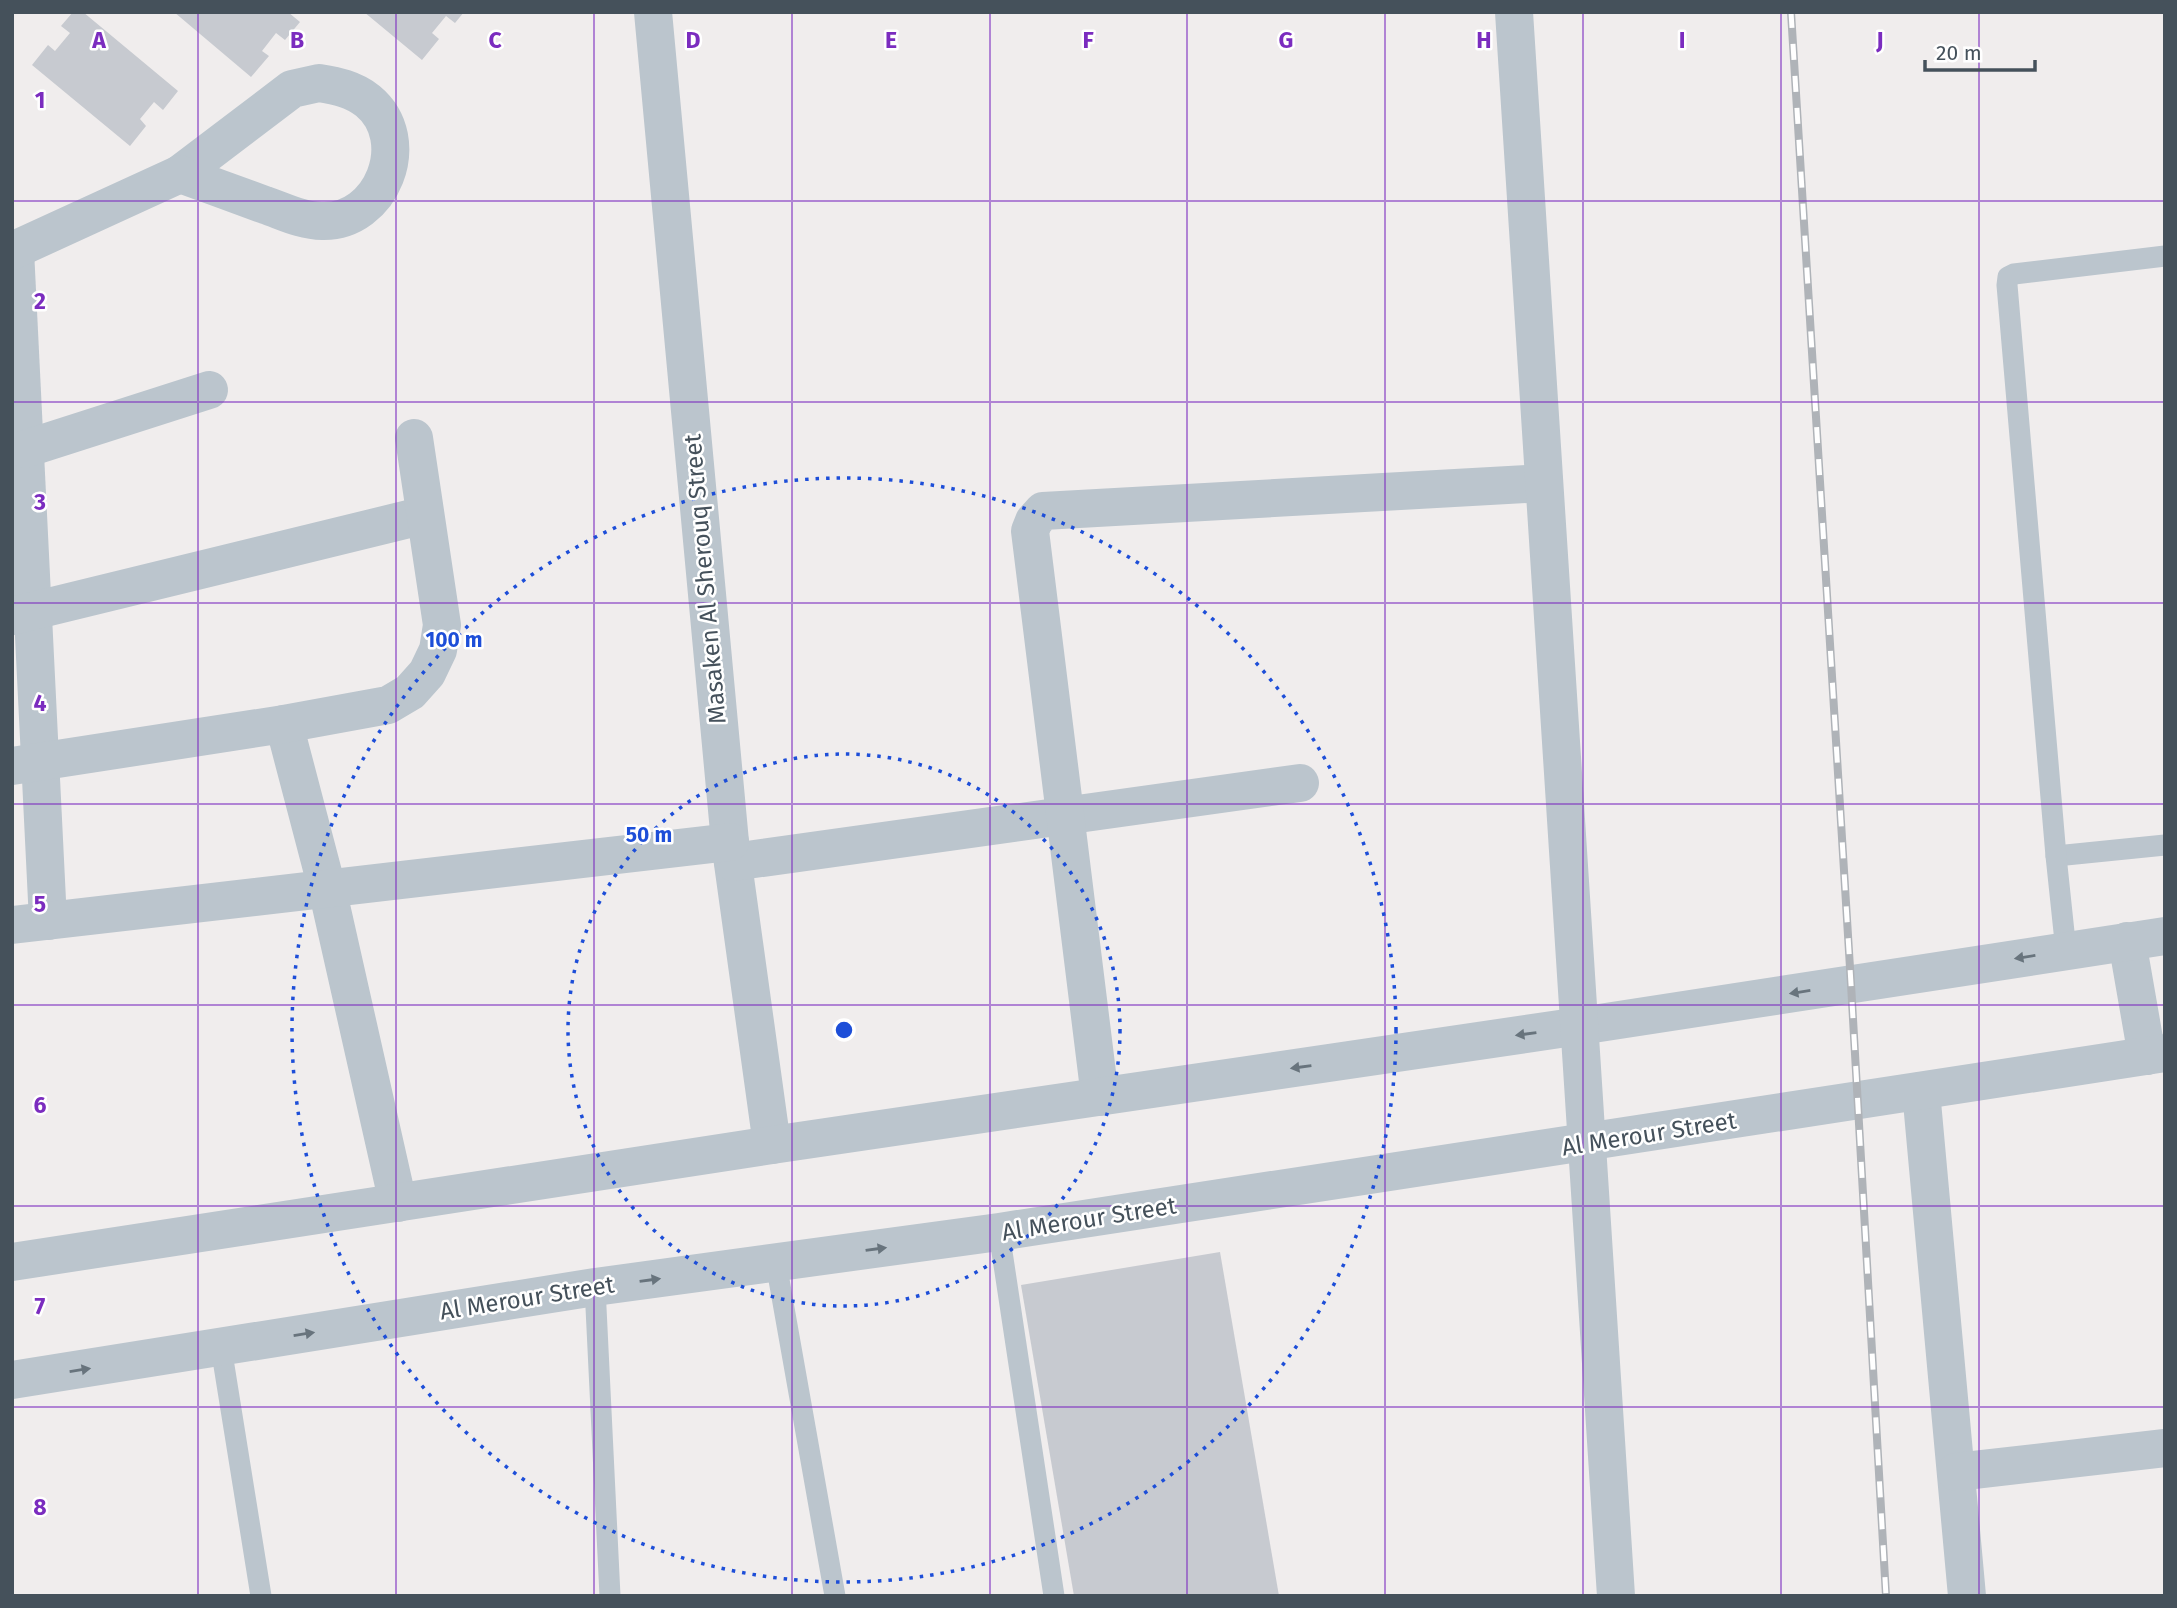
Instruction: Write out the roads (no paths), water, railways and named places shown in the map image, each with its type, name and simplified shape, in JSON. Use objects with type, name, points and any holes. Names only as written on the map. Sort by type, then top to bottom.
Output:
[{"type":"street","name":"Masaken Al Sherouq Street","points":[[653,12],[731,852],[772,1145]]},
{"type":"street","points":[[1514,12],[1616,1596]]},
{"type":"street","points":[[180,174],[295,216],[323,221],[349,216],[371,201],[386,178],[391,151],[385,124],[369,102],[346,88],[319,83],[292,89],[180,174],[14,250],[25,449],[23,614],[30,923],[327,888],[731,852],[1065,815],[1300,783]]},
{"type":"street","points":[[25,449],[209,390]]},
{"type":"street","points":[[26,764],[388,705],[410,692],[427,673],[438,650],[442,625],[414,438]]},
{"type":"street","points":[[1100,1097],[1030,531],[1034,521],[1043,511],[1544,483]]},
{"type":"street","points":[[23,614],[425,515]]},
{"type":"street","points":[[284,724],[327,888],[398,1203]]},
{"type":"street","points":[[12,1262],[2165,936]]},
{"type":"street","points":[[2127,941],[2156,1055]]},
{"type":"street","name":"Al Merour Street","points":[[12,1380],[594,1287],[999,1233],[2156,1055]]},
{"type":"street","points":[[1921,1091],[1967,1596]]},
{"type":"street","points":[[1955,1472],[2165,1448]]},
{"type":"lane","points":[[2066,951],[2008,277],[2014,274],[2165,256]]},
{"type":"lane","points":[[2056,856],[2165,845]]},
{"type":"lane","points":[[999,1233],[1054,1596]]},
{"type":"lane","points":[[776,1263],[835,1596]]},
{"type":"lane","points":[[594,1287],[610,1596]]},
{"type":"lane","points":[[221,1347],[261,1596]]},
{"type":"railway","points":[[1791,12],[1886,1596]]}]
